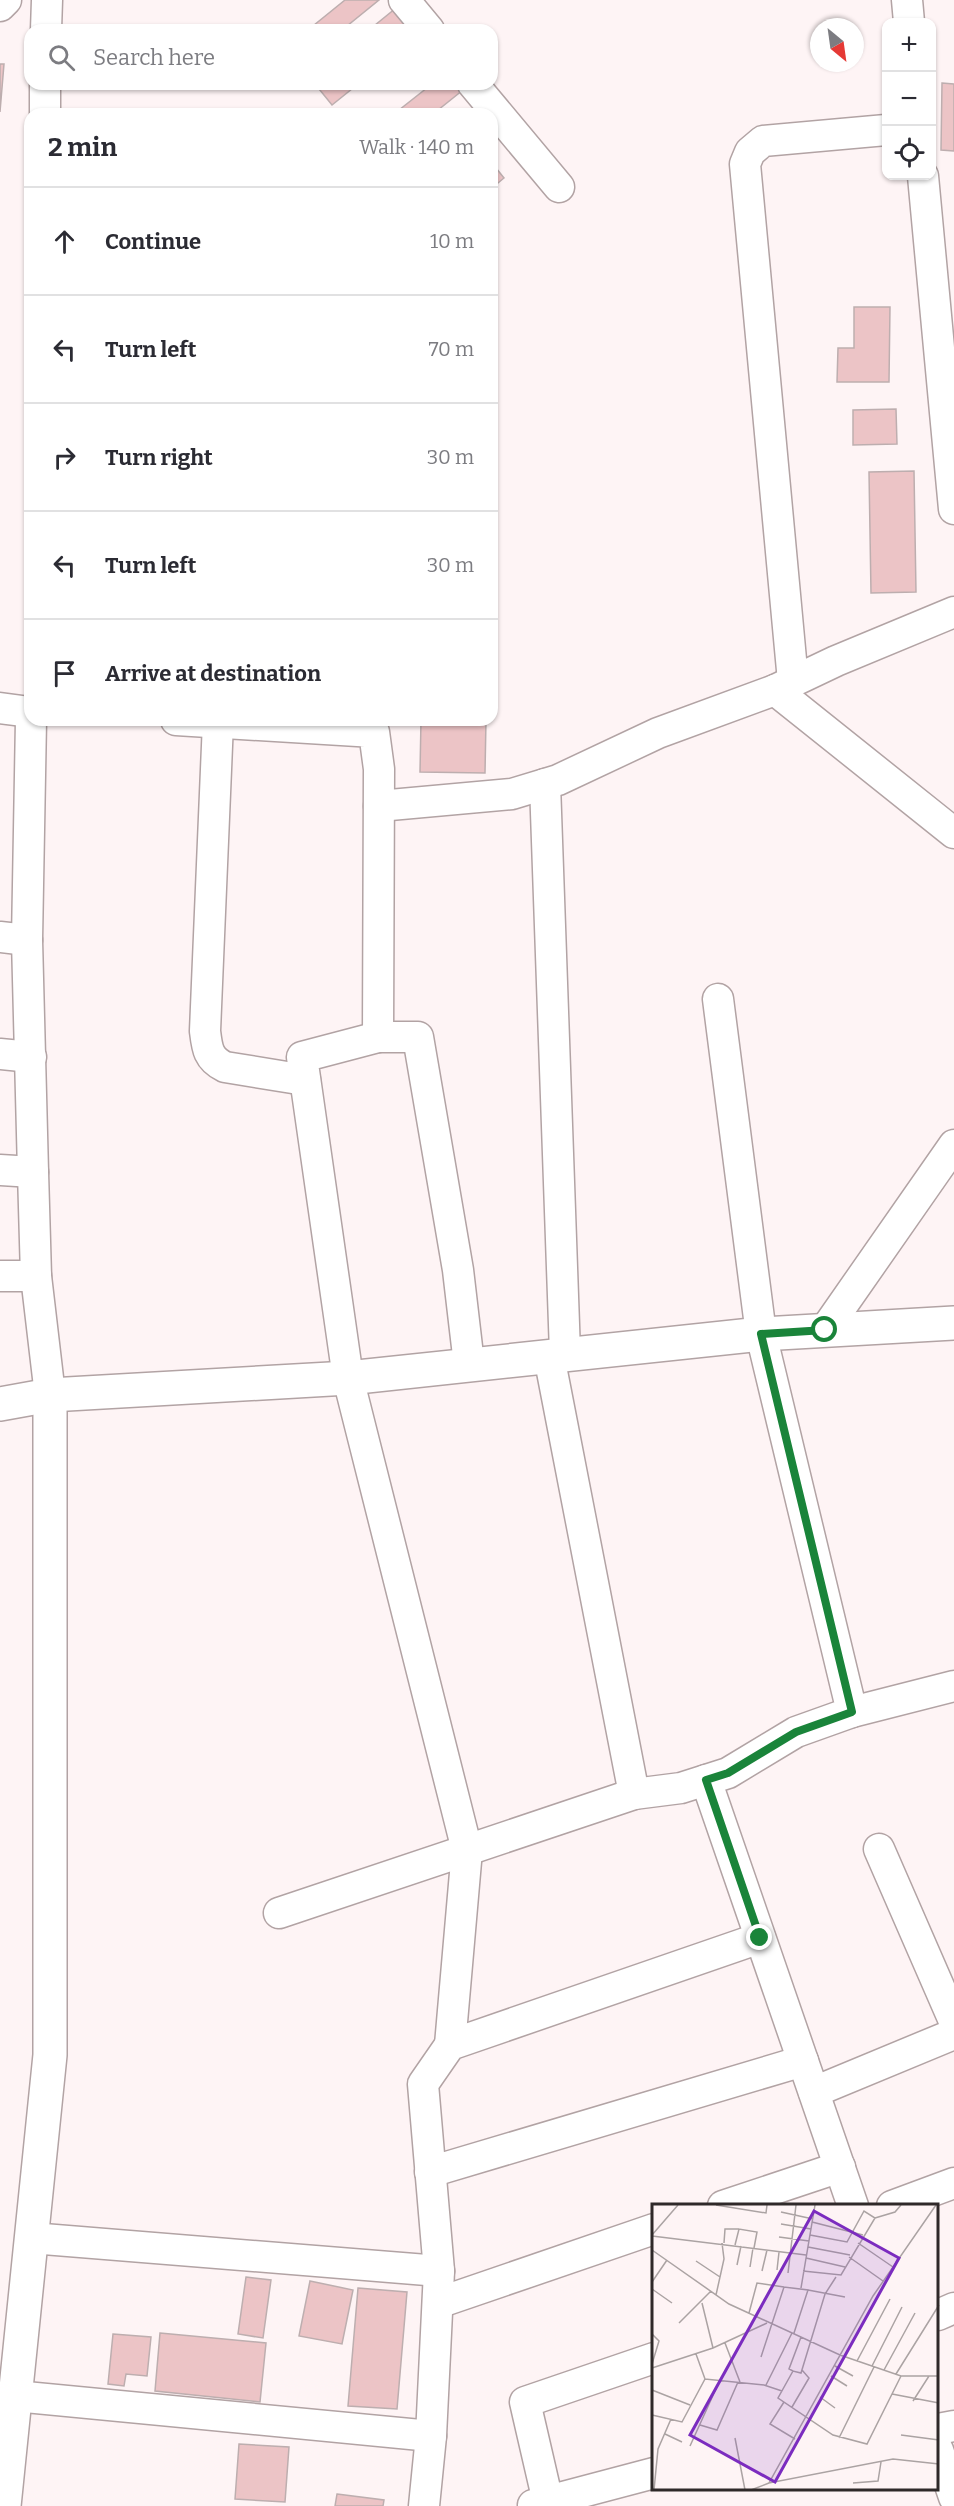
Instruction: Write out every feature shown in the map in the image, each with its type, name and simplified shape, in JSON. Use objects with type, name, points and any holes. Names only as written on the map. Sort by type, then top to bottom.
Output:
[{"type":"street","points":[[0,6],[6,0]]},
{"type":"street","points":[[46,24],[47,0]]},
{"type":"street","points":[[404,0],[424,24]]},
{"type":"street","points":[[907,0],[909,18]]},
{"type":"street","points":[[45,90],[45,108]]},
{"type":"street","points":[[478,90],[493,108]]},
{"type":"street","points":[[498,114],[559,187]]},
{"type":"street","points":[[882,130],[762,141],[750,152],[745,164],[784,685],[954,833]]},
{"type":"street","points":[[923,180],[954,508]]},
{"type":"street","points":[[379,806],[512,794],[545,784],[658,733],[784,685],[954,612]]},
{"type":"street","points":[[0,708],[24,711]]},
{"type":"street","points":[[4,2506],[50,2055],[50,1395],[36,1276],[31,1058],[14,938],[31,726]]},
{"type":"street","points":[[218,726],[205,1031],[207,1048],[213,1062],[225,1067],[305,1080]]},
{"type":"street","points":[[323,726],[374,732],[379,769],[378,1037]]},
{"type":"street","points":[[545,784],[557,1355],[634,1794]]},
{"type":"street","points":[[718,999],[761,1334],[852,1712]]},
{"type":"street","points":[[424,2506],[431,2436],[439,2271],[423,2084],[450,2045],[467,1850],[348,1378],[302,1057],[378,1037],[418,1037],[458,1270],[469,1364]]},
{"type":"street","points":[[0,1054],[31,1058]]},
{"type":"street","points":[[825,1330],[954,1145]]},
{"type":"street","points":[[0,1170],[33,1172]]},
{"type":"street","points":[[0,1276],[36,1276]]},
{"type":"street","points":[[0,1404],[50,1395],[348,1378],[761,1334],[954,1323]]},
{"type":"street","points":[[279,1913],[634,1794],[681,1788],[728,1773],[796,1732],[852,1712],[954,1686]]},
{"type":"street","points":[[706,1780],[852,2204]]},
{"type":"street","points":[[879,1849],[954,2021]]},
{"type":"street","points":[[450,2045],[760,1938]]},
{"type":"street","points":[[814,2092],[954,2034]]},
{"type":"street","points":[[430,2172],[803,2061]]},
{"type":"street","points":[[729,2204],[840,2167]]},
{"type":"street","points":[[897,2204],[954,2183]]},
{"type":"street","points":[[438,2303],[652,2230]]},
{"type":"street","points":[[31,2238],[439,2271]]},
{"type":"street","points":[[939,2315],[954,2308]]},
{"type":"street","points":[[652,2359],[525,2402],[543,2504],[652,2474]]},
{"type":"street","points":[[15,2396],[431,2436]]},
{"type":"street","points":[[939,2429],[954,2426]]},
{"type":"street","points":[[939,2453],[954,2497]]},
{"type":"building","points":[[345,0],[379,0],[349,24],[315,24]]},
{"type":"building","points":[[396,8],[410,24],[376,24]]},
{"type":"building","points":[[0,64],[4,64],[0,112]]},
{"type":"building","points":[[942,83],[954,84],[954,151],[941,150]]},
{"type":"building","points":[[320,90],[351,90],[332,105]]},
{"type":"building","points":[[424,90],[463,90],[440,108],[402,108]]},
{"type":"building","points":[[498,170],[504,178],[498,183]]},
{"type":"building","points":[[854,307],[890,307],[889,382],[837,382],[838,348],[854,348]]},
{"type":"building","points":[[896,409],[897,444],[853,445],[853,410]]},
{"type":"building","points":[[914,471],[916,592],[871,593],[869,472]]},
{"type":"building","points":[[421,726],[486,726],[485,773],[420,772]]},
{"type":"building","points":[[246,2277],[271,2280],[263,2338],[238,2334]]},
{"type":"building","points":[[310,2281],[353,2290],[342,2344],[299,2336]]},
{"type":"building","points":[[358,2288],[407,2292],[397,2409],[348,2406]]},
{"type":"building","points":[[160,2333],[266,2343],[260,2402],[155,2391]]},
{"type":"building","points":[[113,2334],[151,2337],[147,2376],[126,2374],[124,2386],[108,2384]]},
{"type":"building","points":[[239,2444],[289,2447],[285,2502],[235,2499]]},
{"type":"building","points":[[337,2494],[384,2500],[383,2506],[335,2506]]},
{"type":"route","points":[[760,1938],[706,1780],[728,1773],[796,1732],[852,1712],[761,1334],[825,1330]]}]
